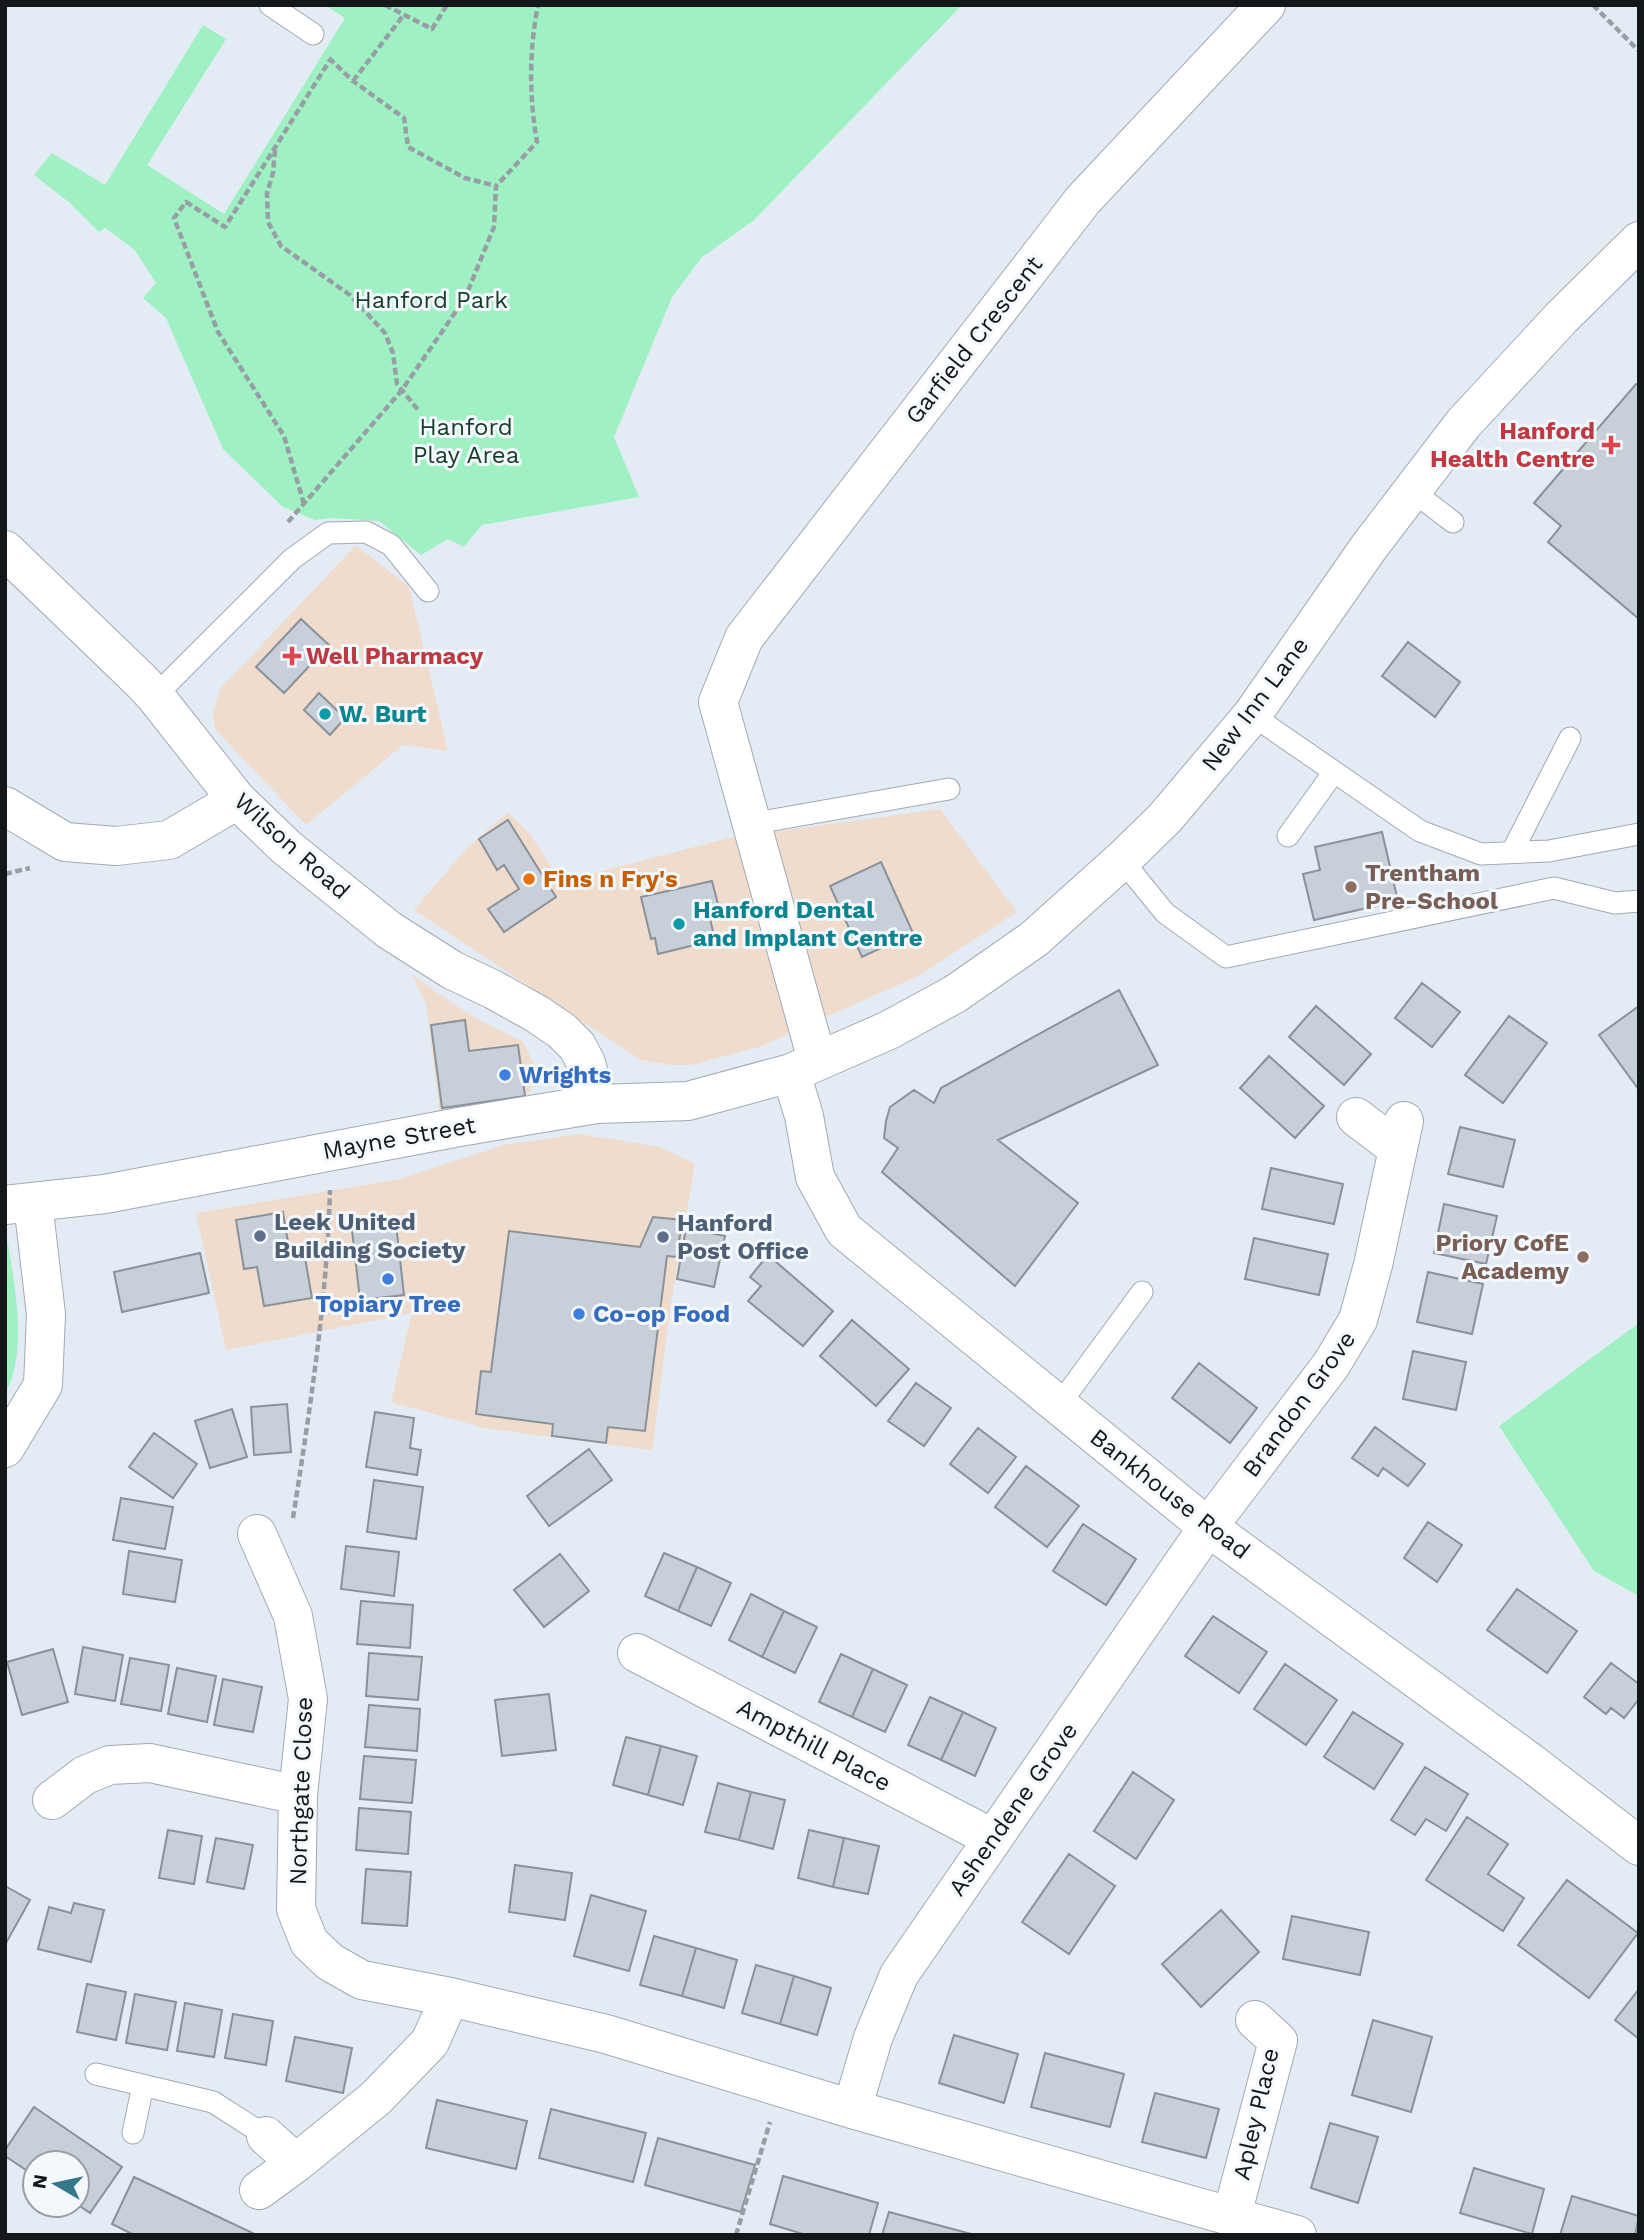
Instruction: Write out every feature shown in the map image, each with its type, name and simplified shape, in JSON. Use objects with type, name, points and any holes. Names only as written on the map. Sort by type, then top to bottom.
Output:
[{"type":"street","name":"Garfield Crescent","points":[[718,702],[744,638],[1083,200],[1266,5]]},
{"type":"street","name":"New Inn Lane","points":[[804,1067],[888,1030],[955,994],[1034,939],[1165,818],[1252,715],[1411,490],[1463,424],[1561,318],[1639,241]]},
{"type":"street","name":"Wilson Road","points":[[5,550],[155,696],[237,800],[286,847],[389,930],[452,970],[494,990],[562,1031],[578,1045],[597,1104]]},
{"type":"street","name":"Bankhouse Road","points":[[718,702],[750,824],[804,1067],[804,1116],[815,1177],[844,1230],[1209,1527],[1519,1754],[1639,1846]]},
{"type":"street","points":[[5,806],[65,842],[116,846],[169,840],[237,800]]},
{"type":"street","name":"Mayne Street","points":[[19,1204],[106,1194],[459,1127],[597,1104],[688,1101],[804,1067]]},
{"type":"street","name":"Brandon Grove","points":[[1209,1527],[1331,1365],[1358,1320],[1373,1265],[1401,1135],[1356,1117]]},
{"type":"street","points":[[5,1448],[43,1385],[46,1314],[19,1204]]},
{"type":"street","name":"Ashendene Grove","points":[[852,2109],[873,2038],[899,1975],[1209,1527]]},
{"type":"street","name":"Northgate Close","points":[[257,1534],[293,1616],[308,1699],[298,1795],[296,1909],[309,1942],[330,1962],[362,1980],[450,1997]]},
{"type":"street","name":"Ampthill Place","points":[[636,1653],[992,1838]]},
{"type":"street","points":[[52,1800],[85,1775],[110,1765],[150,1763],[298,1795]]},
{"type":"street","points":[[259,2190],[376,2098],[430,2042],[450,1997],[606,2034],[852,2109],[1297,2235]]},
{"type":"street","name":"Apley Place","points":[[1232,2215],[1280,2031]]},
{"type":"street","points":[[266,2136],[296,2163]]},
{"type":"lane","points":[[270,5],[313,34]]},
{"type":"lane","points":[[1411,490],[1453,522]]},
{"type":"lane","points":[[155,696],[292,559],[328,533],[366,532],[391,545],[428,591]]},
{"type":"lane","points":[[1252,715],[1420,831],[1481,853],[1549,851],[1639,835]]},
{"type":"lane","points":[[1512,852],[1570,738]]},
{"type":"lane","points":[[1289,836],[1334,772]]},
{"type":"lane","points":[[750,824],[949,789]]},
{"type":"lane","points":[[1122,860],[1165,913],[1226,957],[1554,888],[1615,903],[1639,901]]},
{"type":"lane","points":[[1059,1405],[1142,1292]]},
{"type":"lane","points":[[96,2074],[213,2102],[266,2136]]},
{"type":"lane","points":[[133,2133],[143,2085]]},
{"type":"path","points":[[385,5],[432,29],[447,5]]},
{"type":"path","points":[[286,524],[402,390],[465,298],[494,227],[496,186],[537,142],[532,114],[531,73],[533,29],[538,5]]},
{"type":"path","points":[[1593,5],[1639,51]]},
{"type":"path","points":[[353,81],[402,16]]},
{"type":"path","points":[[313,34],[331,59],[353,81],[404,118],[408,147],[465,178],[496,186]]},
{"type":"path","points":[[305,505],[284,436],[218,332],[174,218],[186,202],[225,227],[331,59]]},
{"type":"path","points":[[276,147],[274,173],[267,193],[268,222],[281,246],[350,295],[385,333],[393,353],[397,384],[419,411]]},
{"type":"path","points":[[257,1534],[293,1518],[319,1352],[329,1234],[331,1151]]},
{"type":"path","points":[[736,2235],[780,2087]]},
{"type":"shaded area","points":[[356,545],[409,587],[448,751],[403,745],[306,825],[215,729],[213,713],[220,689]]},
{"type":"shaded area","points":[[940,809],[1017,912],[918,976],[759,1047],[691,1065],[641,1060],[414,910],[467,848],[508,812],[530,834],[561,882],[729,838]]},
{"type":"shaded area","points":[[412,975],[470,1015],[523,1042],[535,1066],[531,1091],[513,1102],[440,1114],[426,1003]]},
{"type":"shaded area","points":[[579,1134],[660,1147],[695,1164],[671,1303],[652,1450],[484,1428],[391,1402],[412,1313],[226,1350],[196,1213],[400,1179],[504,1145]]},
{"type":"green space","name":"Hanford Park","points":[[325,5],[962,5],[753,221],[702,257],[672,297],[614,437],[639,497],[482,525],[464,547],[448,539],[421,555],[379,521],[332,518],[315,520],[283,507],[223,449],[166,318],[143,298],[156,283],[134,249],[105,228],[99,232],[70,203],[34,175],[52,153],[105,185],[203,25],[226,39],[147,165],[224,214],[345,18]]},
{"type":"green space","points":[[8,1243],[16,1300],[18,1340],[12,1377],[5,1394],[5,1244]]},
{"type":"green space","points":[[1639,1323],[1639,1596],[1594,1571],[1499,1426]]},
{"type":"building","name":"Hanford Health Centre","points":[[1636,384],[1639,386],[1639,619],[1548,542],[1561,526],[1534,503]]},
{"type":"building","name":"Well Pharmacy","points":[[301,619],[329,645],[284,693],[256,667]]},
{"type":"building","points":[[1408,642],[1460,682],[1435,717],[1382,676]]},
{"type":"building","name":"W. Burt","points":[[319,693],[345,718],[330,735],[304,710]]},
{"type":"building","name":"Fins n Fry's","points":[[508,820],[556,897],[504,932],[488,909],[519,889],[504,865],[497,870],[479,839]]},
{"type":"building","name":"Trentham Pre-School","points":[[1382,832],[1398,901],[1314,920],[1303,874],[1320,870],[1315,847]]},
{"type":"building","points":[[881,862],[913,933],[862,957],[830,886]]},
{"type":"building","name":"Hanford Dental and Implant Centre","points":[[712,881],[719,908],[708,910],[715,940],[658,954],[655,938],[651,939],[641,897]]},
{"type":"building","points":[[1422,983],[1460,1012],[1432,1047],[1395,1018]]},
{"type":"building","points":[[1119,990],[1158,1065],[998,1140],[1078,1203],[1015,1286],[882,1172],[898,1148],[884,1138],[890,1107],[914,1090],[934,1103],[941,1088]]},
{"type":"building","points":[[1316,1006],[1371,1054],[1344,1085],[1289,1037]]},
{"type":"building","points":[[1639,1006],[1639,1090],[1599,1035]]},
{"type":"building","points":[[1509,1016],[1547,1043],[1503,1103],[1465,1075]]},
{"type":"building","points":[[465,1020],[469,1051],[518,1045],[525,1096],[442,1108],[431,1025]]},
{"type":"building","points":[[1269,1056],[1324,1106],[1295,1138],[1240,1088]]},
{"type":"building","points":[[1460,1127],[1515,1140],[1503,1187],[1448,1174]]},
{"type":"building","points":[[1271,1168],[1343,1184],[1334,1224],[1262,1209]]},
{"type":"building","points":[[1444,1204],[1497,1216],[1486,1264],[1434,1253]]},
{"type":"building","points":[[283,1212],[290,1255],[304,1252],[312,1298],[264,1306],[257,1267],[244,1269],[236,1220]]},
{"type":"building","name":"Co-op Food","points":[[653,1217],[683,1220],[676,1257],[667,1256],[645,1431],[608,1427],[606,1443],[552,1436],[553,1424],[476,1414],[481,1371],[491,1372],[509,1231],[640,1247]]},
{"type":"building","points":[[396,1224],[404,1295],[360,1300],[352,1230]]},
{"type":"building","points":[[686,1228],[725,1236],[714,1287],[677,1279]]},
{"type":"building","points":[[1254,1238],[1328,1254],[1319,1295],[1245,1279]]},
{"type":"building","points":[[200,1253],[209,1293],[122,1312],[114,1272]]},
{"type":"building","points":[[768,1255],[833,1311],[803,1346],[748,1301],[761,1286],[750,1277]]},
{"type":"building","points":[[1428,1272],[1483,1284],[1472,1334],[1417,1322]]},
{"type":"building","points":[[852,1320],[909,1369],[876,1406],[820,1356]]},
{"type":"building","points":[[1413,1351],[1466,1362],[1456,1410],[1403,1399]]},
{"type":"building","points":[[1199,1363],[1257,1408],[1230,1443],[1172,1398]]},
{"type":"building","points":[[916,1383],[951,1408],[924,1446],[888,1421]]},
{"type":"building","points":[[287,1404],[291,1452],[254,1455],[251,1407]]},
{"type":"building","points":[[232,1409],[247,1457],[210,1468],[195,1421]]},
{"type":"building","points":[[375,1412],[414,1418],[410,1448],[421,1450],[417,1475],[366,1467]]},
{"type":"building","points":[[1375,1427],[1425,1464],[1408,1486],[1383,1468],[1378,1476],[1352,1458]]},
{"type":"building","points":[[978,1428],[1016,1457],[988,1493],[950,1464]]},
{"type":"building","points":[[154,1433],[197,1464],[173,1498],[129,1467]]},
{"type":"building","points":[[589,1449],[612,1480],[549,1526],[527,1496]]},
{"type":"building","points":[[1026,1466],[1079,1506],[1047,1547],[995,1507]]},
{"type":"building","points":[[374,1480],[423,1487],[416,1539],[367,1532]]},
{"type":"building","points":[[121,1498],[173,1507],[165,1549],[113,1540]]},
{"type":"building","points":[[1428,1522],[1462,1545],[1437,1582],[1404,1558]]},
{"type":"building","points":[[1083,1524],[1136,1559],[1106,1605],[1053,1571]]},
{"type":"building","points":[[346,1546],[399,1552],[394,1596],[341,1589]]},
{"type":"building","points":[[129,1551],[182,1560],[175,1602],[123,1594]]},
{"type":"building","points":[[664,1553],[697,1567],[678,1611],[645,1596]]},
{"type":"building","points":[[560,1554],[589,1591],[544,1627],[514,1590]]},
{"type":"building","points":[[697,1567],[731,1583],[711,1626],[678,1611]]},
{"type":"building","points":[[1517,1589],[1577,1631],[1547,1673],[1487,1630]]},
{"type":"building","points":[[751,1594],[784,1611],[762,1657],[729,1640]]},
{"type":"building","points":[[361,1601],[413,1605],[410,1648],[357,1644]]},
{"type":"building","points":[[784,1611],[817,1627],[795,1673],[762,1657]]},
{"type":"building","points":[[1213,1616],[1267,1652],[1239,1693],[1185,1656]]},
{"type":"building","points":[[83,1647],[123,1655],[115,1701],[75,1694]]},
{"type":"building","points":[[53,1649],[68,1702],[22,1715],[7,1662]]},
{"type":"building","points":[[369,1653],[422,1657],[418,1700],[366,1696]]},
{"type":"building","points":[[841,1654],[873,1669],[852,1717],[819,1702]]},
{"type":"building","points":[[130,1658],[169,1665],[161,1711],[121,1704]]},
{"type":"building","points":[[1611,1663],[1639,1684],[1639,1699],[1624,1718],[1611,1708],[1606,1714],[1584,1697]]},
{"type":"building","points":[[1285,1664],[1337,1700],[1306,1745],[1254,1709]]},
{"type":"building","points":[[177,1668],[216,1676],[207,1722],[168,1714]]},
{"type":"building","points":[[873,1669],[907,1685],[885,1732],[852,1717]]},
{"type":"building","points":[[223,1679],[262,1687],[253,1732],[214,1725]]},
{"type":"building","points":[[549,1694],[556,1750],[502,1756],[495,1700]]},
{"type":"building","points":[[930,1697],[963,1712],[941,1760],[908,1745]]},
{"type":"building","points":[[369,1705],[420,1709],[417,1751],[365,1747]]},
{"type":"building","points":[[963,1712],[996,1728],[975,1776],[941,1760]]},
{"type":"building","points":[[1353,1712],[1403,1744],[1374,1789],[1324,1757]]},
{"type":"building","points":[[626,1737],[661,1746],[648,1795],[613,1785]]},
{"type":"building","points":[[661,1746],[697,1756],[683,1805],[648,1795]]},
{"type":"building","points":[[364,1756],[416,1760],[412,1803],[360,1799]]},
{"type":"building","points":[[1425,1767],[1468,1794],[1446,1831],[1426,1819],[1415,1835],[1391,1820]]},
{"type":"building","points":[[1133,1772],[1174,1800],[1136,1859],[1094,1831]]},
{"type":"building","points":[[718,1783],[751,1792],[739,1840],[705,1832]]},
{"type":"building","points":[[751,1792],[785,1800],[773,1849],[739,1840]]},
{"type":"building","points":[[359,1808],[411,1812],[408,1854],[356,1850]]},
{"type":"building","points":[[1467,1817],[1508,1844],[1488,1874],[1524,1898],[1503,1931],[1426,1880]]},
{"type":"building","points":[[168,1830],[202,1836],[194,1884],[159,1878]]},
{"type":"building","points":[[809,1830],[844,1838],[833,1887],[798,1878]]},
{"type":"building","points":[[216,1838],[253,1845],[244,1889],[207,1882]]},
{"type":"building","points":[[844,1838],[879,1846],[868,1894],[833,1887]]},
{"type":"building","points":[[1069,1854],[1115,1886],[1069,1954],[1022,1922]]},
{"type":"building","points":[[515,1865],[572,1873],[565,1920],[509,1912]]},
{"type":"building","points":[[366,1869],[411,1872],[407,1926],[362,1923]]},
{"type":"building","points":[[1567,1880],[1638,1933],[1589,1998],[1518,1945]]},
{"type":"building","points":[[5,1886],[30,1900],[6,1943],[5,1943]]},
{"type":"building","points":[[591,1895],[646,1911],[629,1971],[574,1956]]},
{"type":"building","points":[[74,1903],[104,1910],[91,1962],[38,1949],[49,1907],[71,1913]]},
{"type":"building","points":[[1221,1910],[1259,1952],[1201,2007],[1162,1964]]},
{"type":"building","points":[[1292,1916],[1369,1932],[1360,1975],[1283,1959]]},
{"type":"building","points":[[654,1936],[696,1948],[682,1996],[640,1985]]},
{"type":"building","points":[[696,1948],[737,1960],[724,2008],[682,1996]]},
{"type":"building","points":[[756,1965],[794,1976],[780,2024],[742,2013]]},
{"type":"building","points":[[794,1976],[831,1988],[817,2035],[780,2024]]},
{"type":"building","points":[[87,1984],[126,1992],[116,2040],[77,2032]]},
{"type":"building","points":[[1639,1989],[1639,2039],[1615,2020]]},
{"type":"building","points":[[135,1994],[176,2002],[167,2050],[126,2043]]},
{"type":"building","points":[[185,2003],[222,2010],[214,2057],[177,2051]]},
{"type":"building","points":[[233,2014],[273,2021],[266,2065],[225,2058]]},
{"type":"building","points":[[1373,2020],[1432,2037],[1411,2112],[1352,2095]]},
{"type":"building","points":[[954,2035],[1018,2054],[1004,2103],[939,2083]]},
{"type":"building","points":[[295,2037],[352,2048],[343,2093],[286,2081]]},
{"type":"building","points":[[1045,2053],[1124,2074],[1110,2127],[1031,2107]]},
{"type":"building","points":[[1155,2093],[1219,2109],[1206,2158],[1142,2142]]},
{"type":"building","points":[[437,2100],[527,2121],[516,2169],[426,2148]]},
{"type":"building","points":[[34,2107],[122,2167],[91,2212],[91,2149],[21,2149],[21,2167],[5,2156],[5,2150]]},
{"type":"building","points":[[551,2109],[646,2133],[633,2182],[539,2158]]},
{"type":"building","points":[[1330,2123],[1378,2137],[1358,2203],[1311,2188]]},
{"type":"building","points":[[658,2138],[755,2165],[741,2212],[645,2185]]},
{"type":"building","points":[[1474,2168],[1544,2189],[1532,2234],[1460,2213]]},
{"type":"building","points":[[783,2176],[878,2203],[869,2235],[806,2235],[770,2224]]},
{"type":"building","points":[[134,2177],[257,2235],[134,2235],[112,2224]]},
{"type":"building","points":[[1572,2196],[1639,2216],[1635,2235],[1560,2235]]},
{"type":"building","points":[[889,2212],[975,2235],[882,2235]]},
{"type":"place","name":"Hanford Health Centre","points":[[1611,445]]},
{"type":"place","name":"Well Pharmacy","points":[[292,656]]},
{"type":"place","name":"W. Burt","points":[[325,714]]},
{"type":"place","name":"Fins n Fry's","points":[[529,879]]},
{"type":"place","name":"Trentham Pre-School","points":[[1351,887]]},
{"type":"place","name":"Hanford Dental and Implant Centre","points":[[679,924]]},
{"type":"place","name":"Wrights","points":[[505,1075]]},
{"type":"place","name":"Leek United Building Society","points":[[260,1236]]},
{"type":"place","name":"Hanford Post Office","points":[[663,1237]]},
{"type":"place","name":"Priory CofE Academy","points":[[1583,1257]]},
{"type":"place","name":"Topiary Tree","points":[[388,1279]]},
{"type":"place","name":"Co-op Food","points":[[579,1314]]},
{"type":"park label","name":"Hanford Play Area","points":[[466,441]]}]
